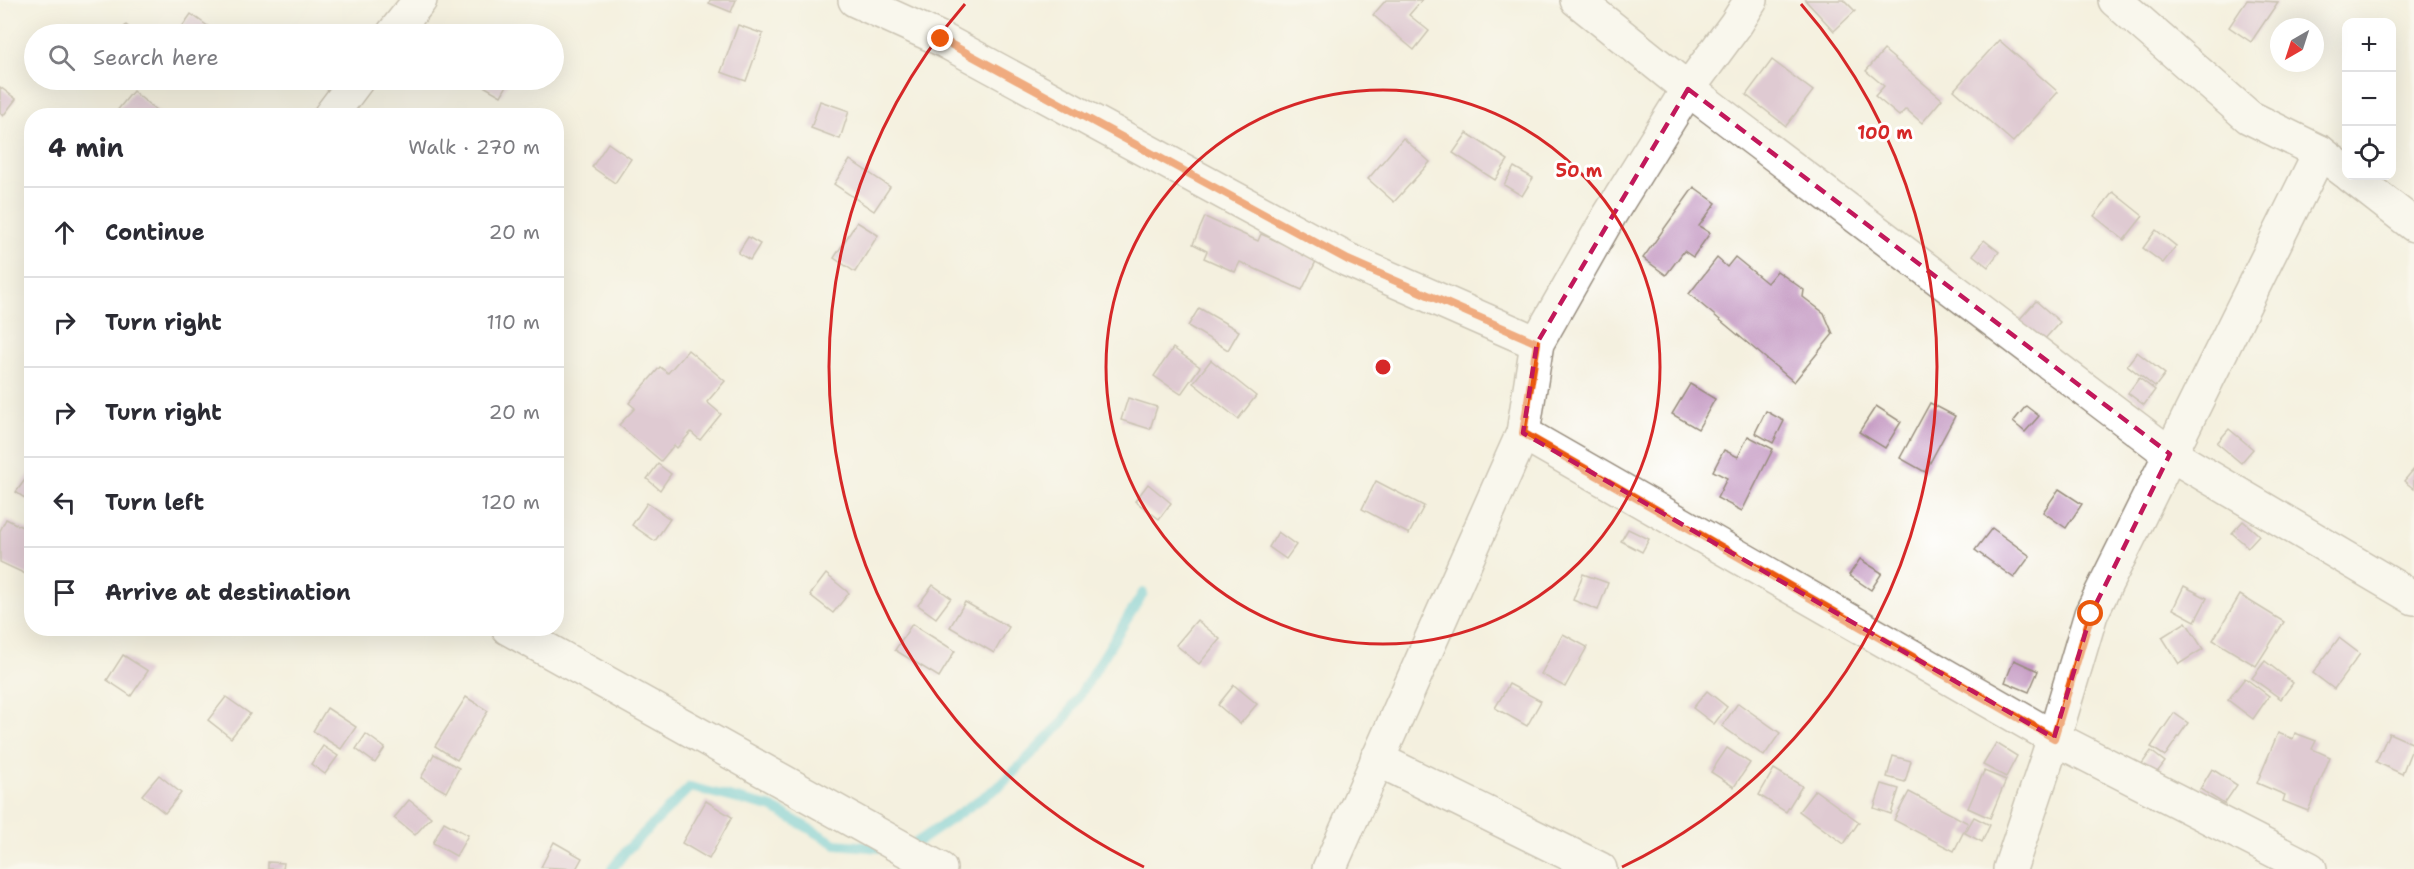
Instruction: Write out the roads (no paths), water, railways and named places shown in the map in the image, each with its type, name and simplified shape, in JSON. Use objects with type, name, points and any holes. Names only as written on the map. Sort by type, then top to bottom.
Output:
[{"type":"street","points":[[401,24],[420,0]]},
{"type":"street","points":[[855,0],[941,39],[1348,260],[1537,343]]},
{"type":"street","points":[[904,0],[941,39]]},
{"type":"street","points":[[1577,0],[1688,89],[2170,454],[2414,598]]},
{"type":"street","points":[[1329,869],[1523,433],[1537,343],[1610,216],[1688,89],[1751,0]]},
{"type":"street","points":[[2115,0],[2249,117],[2320,152],[2342,169]]},
{"type":"street","points":[[336,108],[350,90]]},
{"type":"street","points":[[2010,869],[2054,738],[2091,614],[2320,152]]},
{"type":"street","points":[[2356,180],[2414,225]]},
{"type":"street","points":[[1523,433],[2054,738],[2310,869]]},
{"type":"street","points":[[522,636],[940,869]]},
{"type":"street","points":[[1377,759],[1600,869]]},
{"type":"waterway","points":[[910,847],[1001,785],[1063,722],[1143,593]]},
{"type":"waterway","points":[[612,869],[626,851],[690,787],[773,808],[836,844],[880,848]]}]
